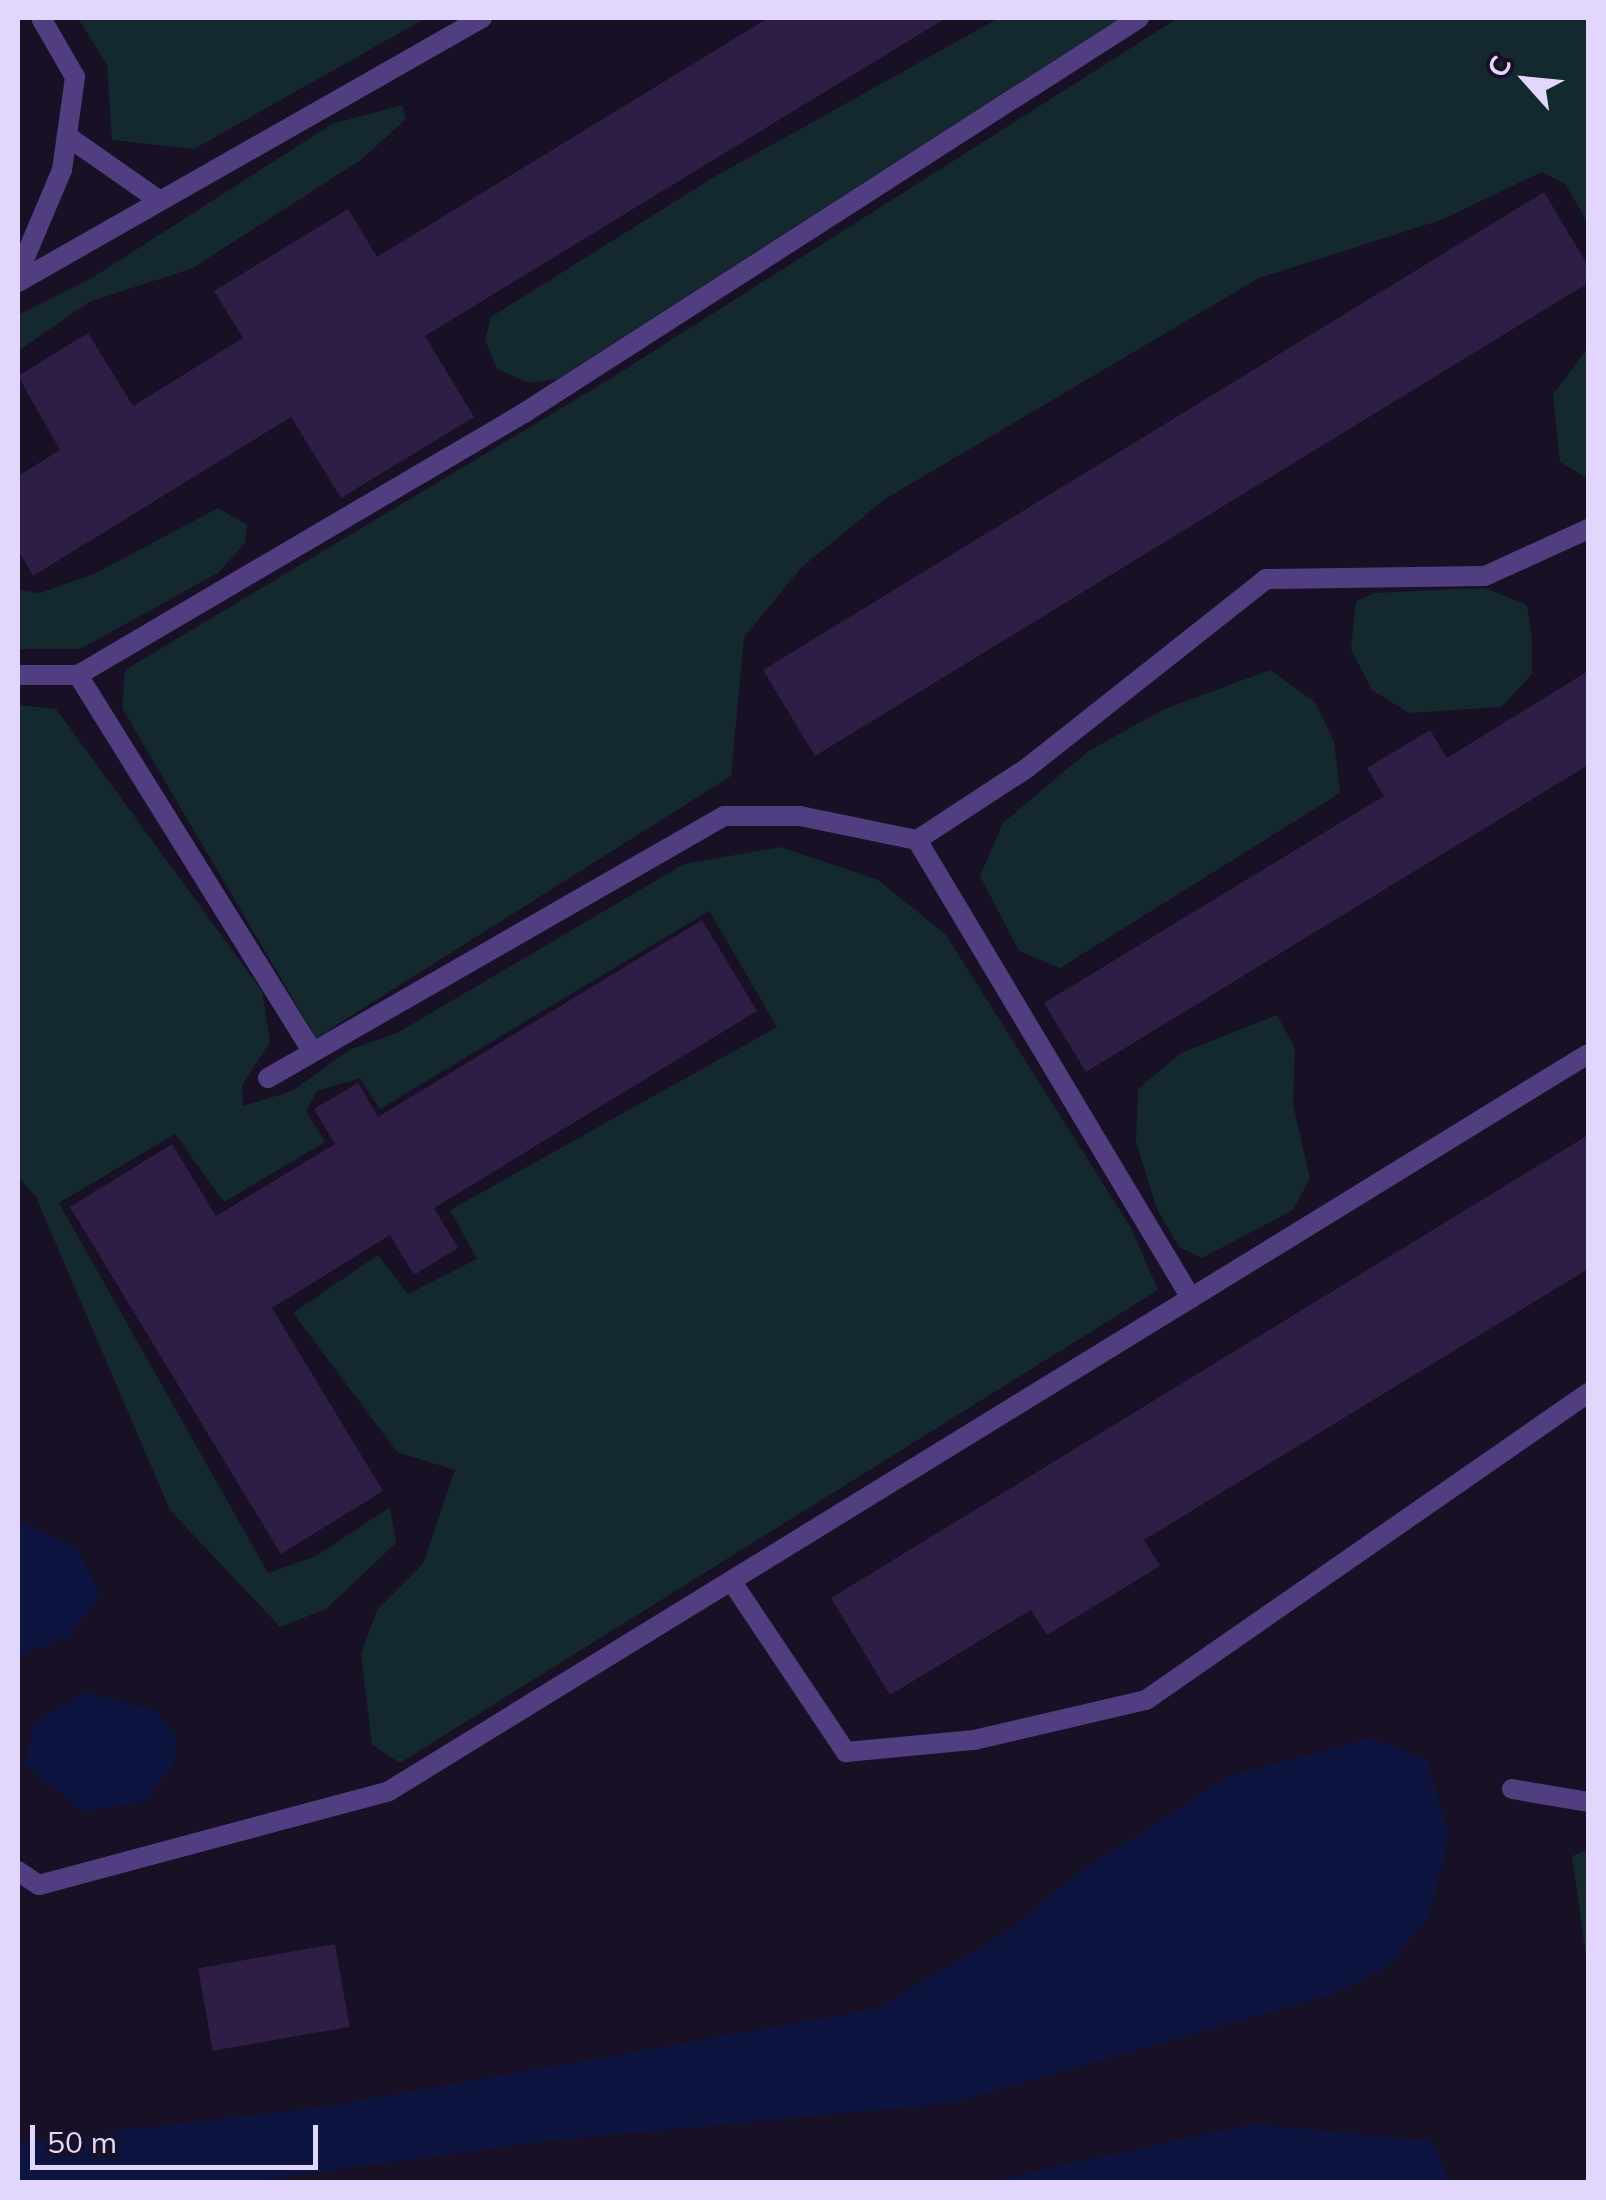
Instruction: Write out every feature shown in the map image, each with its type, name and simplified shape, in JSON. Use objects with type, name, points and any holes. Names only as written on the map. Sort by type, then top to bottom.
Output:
[{"type":"lane","points":[[18,274],[67,136],[75,78],[41,18]]},
{"type":"lane","points":[[18,282],[482,18]]},
{"type":"lane","points":[[18,674],[78,675],[524,413],[1139,18]]},
{"type":"lane","points":[[67,136],[160,200]]},
{"type":"lane","points":[[268,1078],[724,816],[800,816],[917,840],[1027,768],[1266,579],[1485,576],[1588,529]]},
{"type":"lane","points":[[78,675],[313,1052]]},
{"type":"lane","points":[[917,840],[1191,1298]]},
{"type":"lane","points":[[18,1871],[39,1885],[388,1791],[1588,1054]]},
{"type":"lane","points":[[732,1582],[846,1752],[974,1740],[1146,1700],[1588,1393]]},
{"type":"lane","points":[[1512,1789],[1588,1802]]},
{"type":"green space","points":[[78,18],[426,18],[194,149],[112,140],[107,65]]},
{"type":"green space","points":[[999,18],[1120,18],[557,379],[529,383],[497,369],[485,340],[491,317],[714,177]]},
{"type":"green space","points":[[1178,18],[1588,18],[1588,223],[1565,184],[1542,172],[1441,220],[1259,278],[885,499],[801,568],[744,637],[731,776],[316,1038],[122,708],[125,670],[613,377]]},
{"type":"green space","points":[[402,105],[406,119],[362,159],[193,268],[89,302],[18,351],[18,315],[92,278],[332,124]]},
{"type":"green space","points":[[1588,347],[1588,479],[1560,462],[1553,395]]},
{"type":"green space","points":[[218,508],[247,525],[245,543],[218,573],[80,649],[18,649],[18,590],[40,593],[94,574]]},
{"type":"green space","points":[[1485,588],[1527,605],[1532,641],[1532,674],[1501,707],[1409,713],[1372,690],[1351,649],[1356,602],[1373,593]]},
{"type":"green space","points":[[1270,670],[1315,702],[1334,741],[1340,793],[1060,968],[1019,951],[980,876],[1003,823],[1087,752],[1162,710]]},
{"type":"green space","points":[[18,705],[56,709],[262,991],[270,1042],[242,1085],[243,1106],[292,1091],[351,1049],[397,1033],[684,864],[781,847],[878,880],[946,935],[1131,1228],[1158,1290],[400,1763],[372,1745],[361,1654],[377,1610],[423,1564],[455,1470],[397,1452],[293,1313],[378,1255],[408,1294],[477,1259],[450,1210],[777,1027],[709,911],[380,1109],[360,1078],[317,1091],[306,1111],[325,1142],[224,1202],[175,1134],[59,1203],[268,1573],[316,1556],[390,1507],[396,1543],[326,1609],[280,1627],[170,1510],[36,1197],[18,1176]]},
{"type":"green space","points":[[1277,1015],[1295,1048],[1293,1105],[1310,1178],[1293,1210],[1202,1258],[1179,1247],[1157,1209],[1136,1142],[1138,1089],[1181,1053]]},
{"type":"green space","points":[[1588,1850],[1588,1971],[1572,1856]]},
{"type":"shaded area","points":[[18,1520],[78,1549],[100,1596],[70,1636],[18,1657]]},
{"type":"shaded area","points":[[85,1692],[156,1711],[178,1738],[173,1767],[144,1801],[81,1812],[25,1764],[34,1722]]},
{"type":"shaded area","points":[[1371,1738],[1427,1760],[1449,1837],[1428,1919],[1386,1968],[1334,1994],[953,2103],[557,2140],[244,2182],[18,2182],[18,2142],[323,2107],[876,2009],[1001,1935],[1085,1868],[1229,1776]]},
{"type":"shaded area","points":[[1252,2124],[1432,2141],[1450,2182],[986,2182]]},
{"type":"building","points":[[768,18],[946,18],[425,336],[474,417],[341,498],[291,417],[33,576],[18,550],[18,476],[60,450],[18,376],[88,333],[133,406],[243,338],[214,291],[348,209],[377,257]]},
{"type":"building","points":[[1544,192],[1588,266],[1588,283],[815,756],[763,670]]},
{"type":"building","points":[[1588,671],[1588,765],[1086,1072],[1044,1003],[1384,796],[1367,768],[1430,730],[1447,758]]},
{"type":"building","points":[[702,920],[757,1011],[434,1208],[458,1248],[414,1275],[390,1235],[272,1308],[383,1491],[281,1554],[70,1207],[172,1144],[216,1216],[335,1144],[314,1109],[358,1083],[378,1117]]},
{"type":"building","points":[[1588,1135],[1588,1269],[1144,1540],[1160,1566],[1047,1635],[1031,1610],[890,1695],[831,1598]]},
{"type":"building","points":[[335,1944],[350,2027],[213,2051],[198,1968]]}]
